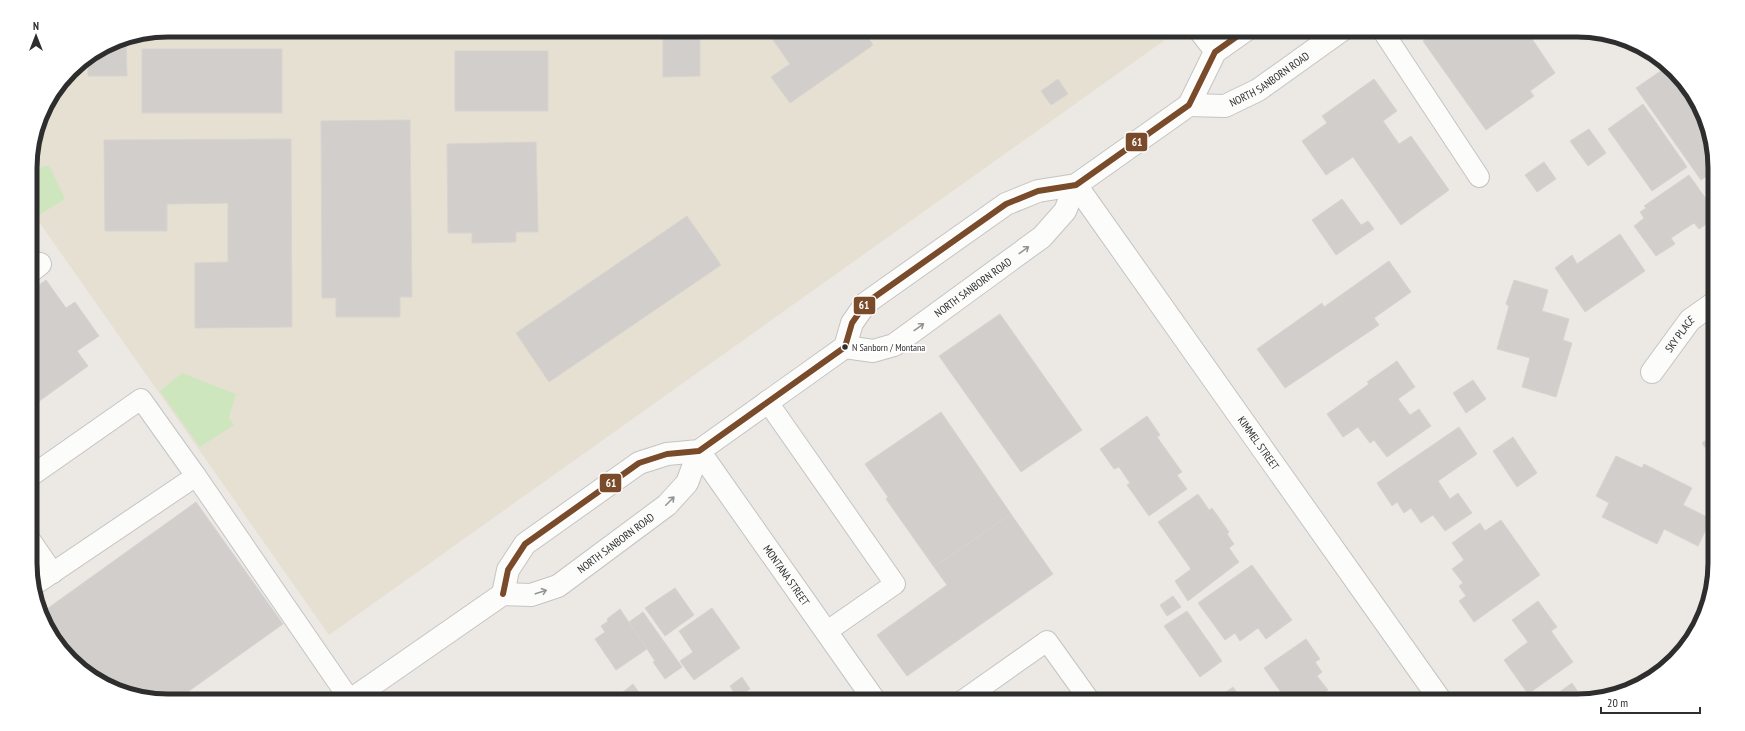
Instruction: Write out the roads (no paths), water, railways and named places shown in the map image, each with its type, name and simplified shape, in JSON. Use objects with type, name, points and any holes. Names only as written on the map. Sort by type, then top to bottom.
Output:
[{"type":"main road","points":[[359,694],[503,594],[508,570],[525,544],[639,463],[667,454],[698,451],[845,347],[852,323],[866,303],[1013,201],[1038,191],[1076,185],[1189,105],[1215,52],[1234,37]]},
{"type":"main road","name":"NORTH SANBORN ROAD","points":[[1189,105],[1225,106],[1258,90],[1332,37]]},
{"type":"main road","name":"NORTH SANBORN ROAD","points":[[845,347],[873,351],[894,345],[1042,237],[1065,211],[1076,185]]},
{"type":"main road","name":"KIMMEL STREET","points":[[1076,185],[1436,694]]},
{"type":"main road","name":"SKY PLACE","points":[[1652,372],[1690,320],[1708,306]]},
{"type":"main road","name":"NORTH SANBORN ROAD","points":[[503,594],[531,595],[558,586],[667,505],[687,483],[698,451]]},
{"type":"main road","name":"MONTANA STREET","points":[[698,451],[870,694]]},
{"type":"lane","points":[[1203,37],[1215,52]]},
{"type":"lane","points":[[1387,37],[1479,176]]},
{"type":"lane","points":[[37,472],[141,399],[196,476],[344,694]]},
{"type":"lane","points":[[767,402],[895,584],[826,632]]},
{"type":"lane","points":[[39,583],[196,476]]},
{"type":"lane","points":[[37,550],[53,573]]},
{"type":"lane","points":[[972,694],[1047,641],[1085,694]]},
{"type":"place","name":"N Sanborn / Montana","points":[[845,347]]}]
